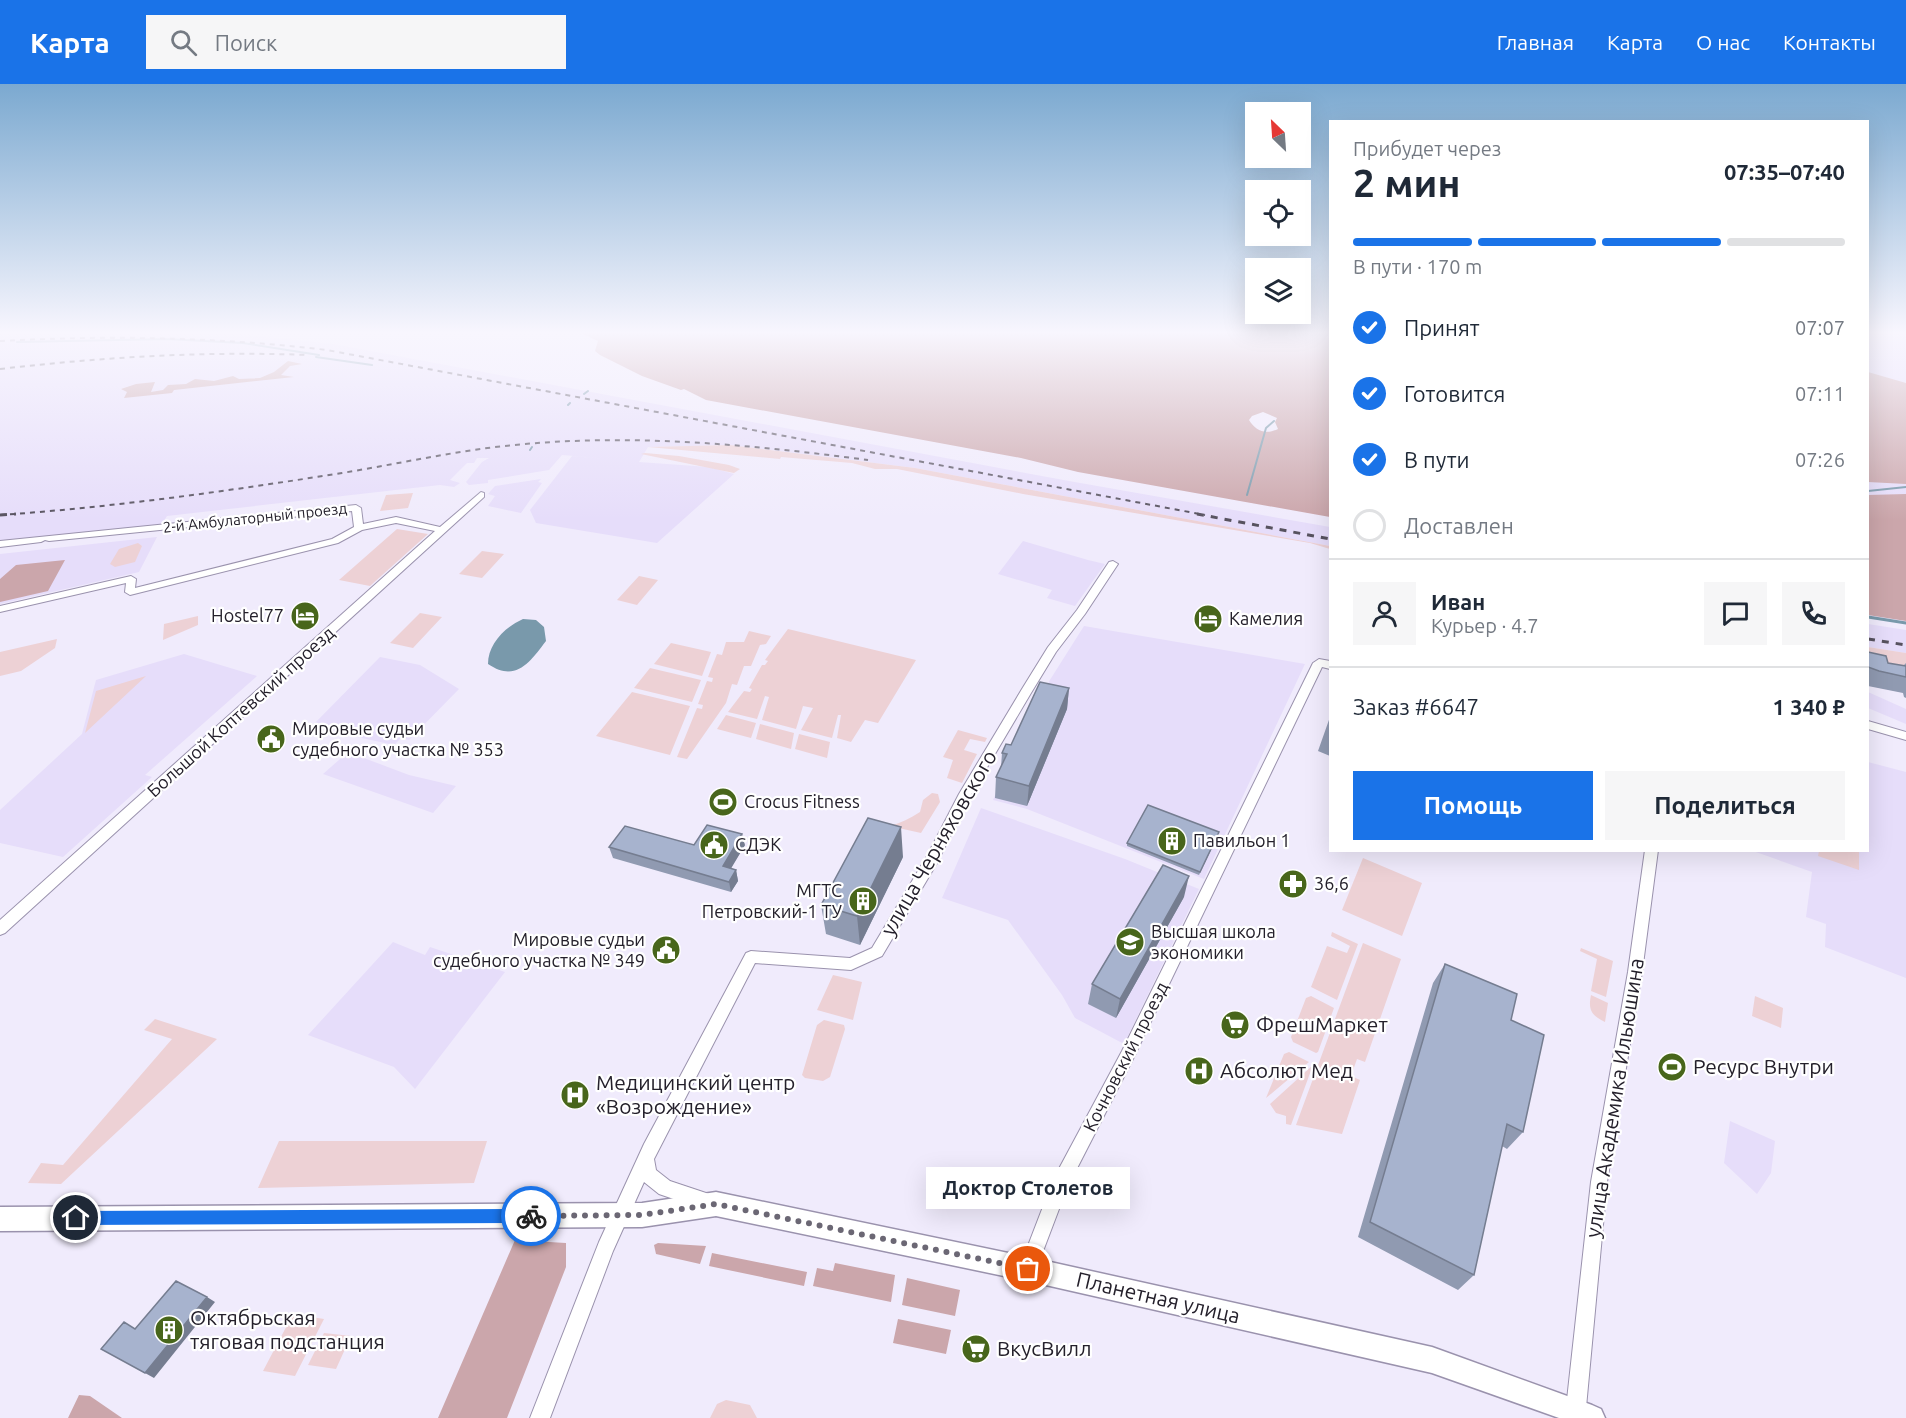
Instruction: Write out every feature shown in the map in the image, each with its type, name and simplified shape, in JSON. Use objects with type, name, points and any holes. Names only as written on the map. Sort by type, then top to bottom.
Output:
[{"type":"street","name":"Большой Коптевский проезд","points":[[0,929],[482,495]]},
{"type":"street","name":"2-й Амбулаторный проезд","points":[[0,544],[356,508],[359,528],[396,520],[442,530]]},
{"type":"street","points":[[0,609],[131,579],[130,592],[335,541],[359,528]]},
{"type":"street","name":"улица Черняховского","points":[[540,1418],[605,1248],[647,1156],[751,957],[851,964],[877,952],[932,859],[963,797],[1036,675],[1113,564]]},
{"type":"street","name":"Кочновский проезд","points":[[1028,1269],[1060,1184],[1127,1056],[1319,663],[1329,665]]},
{"type":"street","points":[[1869,725],[1906,736]]},
{"type":"street","name":"улица Академика Ильюшина","points":[[1581,1416],[1599,1182],[1632,993],[1652,852]]},
{"type":"street","name":"Планетная улица","points":[[647,1156],[648,1174],[665,1188],[716,1204],[1028,1269],[1432,1360],[1542,1398],[1581,1416]]},
{"type":"street","name":"Планетная улица","points":[[0,1219],[642,1215],[716,1204]]},
{"type":"shaded area","points":[[0,395],[608,395],[1329,527],[1329,546],[915,468],[730,445],[648,447],[639,462],[709,467],[734,474],[657,543],[536,523],[530,510],[572,456],[608,459],[562,455],[549,470],[488,480],[488,483],[469,485],[466,482],[482,462],[489,458],[477,458],[474,463],[467,463],[450,480],[460,483],[454,487],[440,485],[167,516],[162,524],[0,543]]},
{"type":"shaded area","points":[[125,395],[150,395],[124,398]]},
{"type":"shaded area","points":[[697,395],[1329,395],[1329,517],[1078,472],[1021,458],[706,400]],"holes":[[[1263,412],[1277,418],[1275,422],[1278,429],[1265,432],[1255,427],[1249,420],[1252,416]]]},
{"type":"shaded area","points":[[1869,395],[1906,395],[1906,621],[1869,615]]},
{"type":"shaded area","points":[[1869,395],[1906,395],[1906,484],[1869,482]]},
{"type":"shaded area","points":[[730,445],[915,468],[1329,546],[1329,549],[1310,543],[1023,494],[897,469],[875,469],[852,463],[648,447]]},
{"type":"shaded area","points":[[641,454],[679,456],[740,469],[734,473]]},
{"type":"shaded area","points":[[541,479],[538,482],[542,483],[521,513],[488,506],[495,496],[488,494],[495,486]]},
{"type":"shaded area","points":[[413,493],[408,508],[380,511],[386,495]]},
{"type":"shaded area","points":[[1906,494],[1906,621],[1869,615],[1869,495]]},
{"type":"shaded area","points":[[397,529],[428,534],[370,586],[339,580]]},
{"type":"shaded area","points":[[157,537],[139,572],[0,604],[0,554]]},
{"type":"shaded area","points":[[1023,541],[1105,564],[1075,606],[1047,598],[1052,590],[998,574]]},
{"type":"shaded area","points":[[138,543],[142,546],[135,562],[115,567],[110,564],[119,549]]},
{"type":"shaded area","points":[[482,551],[504,554],[482,578],[459,574]]},
{"type":"shaded area","points":[[65,560],[48,591],[0,602],[0,579],[16,565]]},
{"type":"shaded area","points":[[639,576],[658,580],[637,605],[617,600]]},
{"type":"shaded area","points":[[420,613],[442,617],[413,648],[390,643]]},
{"type":"shaded area","points":[[198,616],[198,625],[163,640],[164,624]]},
{"type":"shaded area","points":[[1869,624],[1906,630],[1906,653],[1869,647]]},
{"type":"shaded area","points":[[1084,626],[1305,664],[1204,879],[1027,809],[993,800],[1036,702]]},
{"type":"shaded area","points":[[788,629],[916,660],[878,723],[865,720],[851,742],[837,738],[841,715],[838,715],[832,738],[801,730],[813,708],[803,706],[796,729],[762,720],[769,697],[765,696],[757,719],[728,712],[744,691],[750,692],[752,689],[749,688],[762,665],[768,661],[765,660]]},
{"type":"shaded area","points":[[749,631],[771,636],[766,644],[760,645],[751,666],[744,666],[737,685],[732,684],[726,703],[687,759],[677,757],[697,708],[702,709],[703,705],[698,704],[707,681],[712,682],[713,678],[708,677],[717,654],[722,655],[726,642],[744,642]]},
{"type":"shaded area","points":[[57,639],[55,648],[21,671],[0,676],[0,652]]},
{"type":"shaded area","points":[[671,643],[711,652],[702,676],[654,664]]},
{"type":"shaded area","points":[[1869,647],[1906,653],[1906,673],[1869,666]]},
{"type":"shaded area","points":[[184,654],[257,676],[145,775],[152,777],[63,857],[0,843],[0,810],[82,734],[96,680]]},
{"type":"shaded area","points":[[380,657],[420,665],[459,689],[409,740],[401,738],[394,745],[311,727]]},
{"type":"shaded area","points":[[650,668],[701,680],[692,702],[634,688]]},
{"type":"shaded area","points":[[146,676],[85,733],[96,691]]},
{"type":"shaded area","points":[[632,692],[690,706],[670,755],[596,736]]},
{"type":"shaded area","points":[[1869,692],[1906,709],[1906,724],[1869,708]]},
{"type":"shaded area","points":[[726,715],[756,723],[751,738],[717,729]]},
{"type":"shaded area","points":[[760,724],[794,733],[791,749],[756,739]]},
{"type":"shaded area","points":[[958,730],[987,738],[985,742],[970,739],[964,750],[977,754],[962,783],[947,778],[953,760],[943,757]]},
{"type":"shaded area","points":[[799,734],[830,742],[827,758],[795,749]]},
{"type":"shaded area","points":[[348,752],[409,775],[456,786],[433,813],[323,774]]},
{"type":"shaded area","points":[[1869,762],[1906,772],[1906,978],[1825,947],[1826,924],[1806,917],[1812,872],[1756,852],[1869,852]]},
{"type":"shaded area","points":[[932,793],[938,794],[940,802],[921,833],[894,827],[888,837],[859,831],[891,826],[913,816],[920,812],[923,800]]},
{"type":"shaded area","points":[[981,808],[1125,859],[1199,889],[1124,1044],[1075,1018],[1062,995],[1008,920],[942,898]]},
{"type":"shaded area","points":[[1819,852],[1859,852],[1859,870],[1818,856]]},
{"type":"shaded area","points":[[1363,858],[1422,883],[1402,936],[1342,910]]},
{"type":"shaded area","points":[[1332,932],[1358,944],[1337,1000],[1311,987],[1327,946],[1347,953],[1350,946],[1331,936]]},
{"type":"shaded area","points":[[393,942],[425,955],[430,947],[505,972],[415,1089],[394,1067],[308,1035]]},
{"type":"shaded area","points":[[1363,943],[1401,959],[1365,1062],[1357,1059],[1351,1076],[1360,1080],[1342,1134],[1296,1125]]},
{"type":"shaded area","points":[[1581,948],[1613,961],[1606,997],[1591,991],[1597,959],[1580,951]]},
{"type":"shaded area","points":[[833,975],[862,982],[853,1020],[817,1010]]},
{"type":"shaded area","points":[[1591,995],[1608,1003],[1605,1022],[1592,1012]]},
{"type":"shaded area","points":[[1311,996],[1334,1008],[1316,1053],[1293,1042],[1291,1037],[1306,998]]},
{"type":"shaded area","points":[[1755,996],[1783,1008],[1781,1028],[1752,1016]]},
{"type":"shaded area","points":[[155,1019],[217,1039],[61,1184],[28,1183],[41,1163],[63,1165],[172,1039],[144,1030]]},
{"type":"shaded area","points":[[824,1020],[844,1025],[845,1029],[830,1077],[823,1081],[805,1078],[802,1075],[817,1025]]},
{"type":"shaded area","points":[[1289,1052],[1309,1062],[1266,1098],[1284,1054]]},
{"type":"shaded area","points":[[1313,1065],[1291,1125],[1286,1124],[1286,1116],[1276,1113],[1270,1104]]},
{"type":"shaded area","points":[[1730,1121],[1775,1141],[1771,1173],[1757,1194],[1724,1163]]},
{"type":"shaded area","points":[[279,1141],[487,1141],[474,1183],[258,1188]]},
{"type":"shaded area","points":[[515,1240],[566,1243],[566,1267],[507,1418],[438,1418]]},
{"type":"shaded area","points":[[658,1243],[706,1246],[700,1264],[656,1254],[654,1245]]},
{"type":"shaded area","points":[[712,1253],[807,1272],[804,1286],[709,1266]]},
{"type":"shaded area","points":[[835,1263],[895,1275],[891,1302],[813,1286],[817,1268],[833,1271]]},
{"type":"shaded area","points":[[907,1278],[960,1290],[955,1316],[902,1305]]},
{"type":"shaded area","points":[[293,1314],[324,1319],[295,1376],[263,1371]]},
{"type":"shaded area","points":[[898,1319],[951,1330],[946,1354],[893,1343]]},
{"type":"shaded area","points":[[324,1333],[351,1336],[336,1369],[308,1365]]},
{"type":"shaded area","points":[[79,1395],[90,1396],[122,1418],[68,1418]]},
{"type":"shaded area","points":[[726,1400],[750,1405],[757,1418],[710,1418],[717,1404]]},
{"type":"water","points":[[523,619],[536,620],[544,627],[546,641],[540,649],[528,663],[514,671],[498,669],[488,664],[494,643],[504,631]]},
{"type":"building","points":[[1869,652],[1886,656],[1888,663],[1906,666],[1906,677],[1869,667]]},
{"type":"building","points":[[1040,682],[1069,688],[1029,786],[996,777],[1007,754],[1002,753],[1006,744],[1011,745]]},
{"type":"building","name":"Павильон 1","points":[[1148,805],[1219,832],[1200,872],[1127,843]]},
{"type":"building","points":[[868,818],[901,827],[857,916],[821,905]]},
{"type":"building","points":[[707,825],[742,834],[723,866],[736,870],[729,882],[609,847],[625,826],[694,845]]},
{"type":"building","points":[[1163,865],[1189,876],[1120,999],[1092,984]]},
{"type":"building","points":[[1445,964],[1517,994],[1511,1020],[1544,1035],[1523,1132],[1507,1124],[1474,1275],[1370,1222]]},
{"type":"building","name":"Октябрьская тяговая подстанция","points":[[176,1281],[207,1297],[145,1373],[101,1349],[124,1322],[135,1329]]},
{"type":"waterway","points":[[1247,495],[1266,428],[1274,421]]},
{"type":"waterway","points":[[1869,491],[1906,487]]},
{"type":"waterway","points":[[1869,617],[1906,623]]},
{"type":"railway","points":[[568,395],[1205,515]]},
{"type":"railway","points":[[16,514],[0,515],[171,498],[342,473],[479,449],[568,441],[697,443],[868,460]]},
{"type":"railway","points":[[1197,514],[1329,539]]},
{"type":"railway","points":[[1869,639],[1906,645]]},
{"type":"way so far","points":[[531,1216],[642,1215],[716,1204],[1028,1269]]},
{"type":"place","name":"Hostel77","points":[[305,616]]},
{"type":"place","name":"Камелия","points":[[1208,619]]},
{"type":"place","name":"Мировые судьи судебного участка № 353","points":[[271,739]]},
{"type":"place","name":"Crocus Fitness","points":[[723,802]]},
{"type":"place","name":"Павильон 1","points":[[1172,841]]},
{"type":"place","name":"СДЭК","points":[[714,845]]},
{"type":"place","name":"36,6","points":[[1293,884]]},
{"type":"place","name":"МГТС Петровский-1 ТУ","points":[[863,901]]},
{"type":"place","name":"Высшая школа экономики","points":[[1130,942]]},
{"type":"place","name":"Мировые судьи судебного участка № 349","points":[[666,950]]},
{"type":"place","name":"ФрешМаркет","points":[[1235,1025]]},
{"type":"place","name":"Ресурс Внутри","points":[[1672,1067]]},
{"type":"place","name":"Абсолют Мед","points":[[1199,1071]]},
{"type":"place","name":"Медицинский центр «Возрождение»","points":[[575,1095]]},
{"type":"place","name":"Доктор Столетов","points":[[1028,1269]]},
{"type":"place","name":"Октябрьская тяговая подстанция","points":[[169,1330]]},
{"type":"place","name":"ВкусВилл","points":[[976,1349]]},
{"type":"route","points":[[76,1218],[531,1216]]}]
